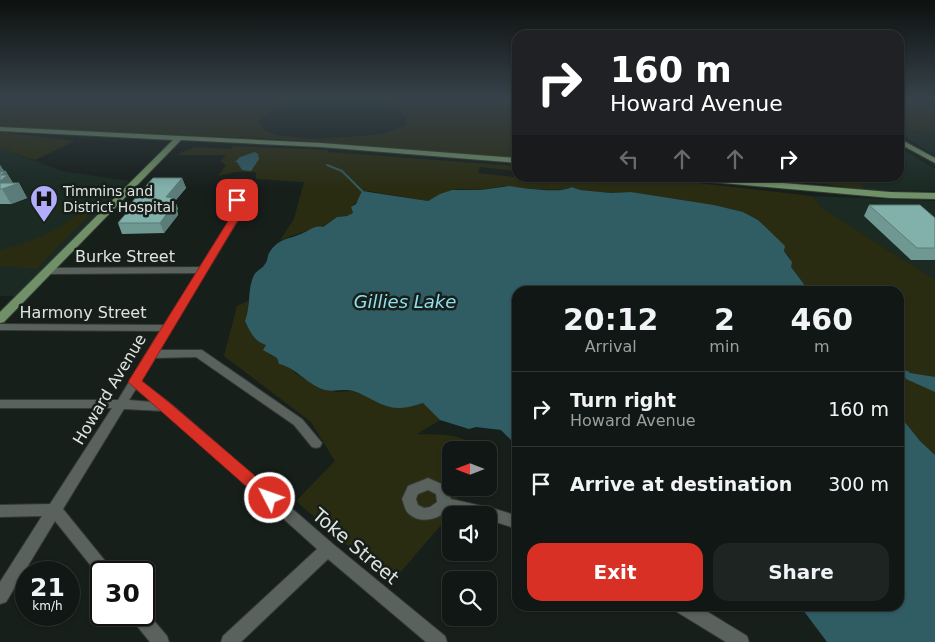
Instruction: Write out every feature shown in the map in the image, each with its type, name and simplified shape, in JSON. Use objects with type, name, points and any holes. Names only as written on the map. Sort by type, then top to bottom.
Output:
[{"type":"main road","points":[[0,129],[321,144],[512,160]]},
{"type":"main road","points":[[0,319],[180,138]]},
{"type":"main road","points":[[148,169],[159,163],[173,150],[190,143],[253,141]]},
{"type":"main road","points":[[904,143],[935,161]]},
{"type":"main road","points":[[745,182],[890,195],[935,196]]},
{"type":"street","name":"Howard Avenue","points":[[0,596],[240,210],[241,204],[237,200]]},
{"type":"street","name":"Burke Street","points":[[48,271],[203,270]]},
{"type":"street","name":"Harmony Street","points":[[0,327],[166,328]]},
{"type":"street","points":[[151,354],[198,353],[298,422],[316,443]]},
{"type":"street","name":"Toke Street","points":[[134,382],[167,407],[328,549],[439,642]]},
{"type":"street","points":[[0,404],[121,404],[167,407]]},
{"type":"street","points":[[444,503],[496,515],[512,521]]},
{"type":"street","points":[[0,511],[55,510],[96,561]]},
{"type":"street","points":[[229,642],[328,549]]},
{"type":"street","points":[[691,611],[741,642]]},
{"type":"street","points":[[148,626],[161,642]]},
{"type":"shaded area","points":[[904,129],[935,132],[935,155],[904,136]]},
{"type":"shaded area","name":"Timmins and District Hospital","points":[[0,148],[62,171],[129,181],[17,296],[0,296]]},
{"type":"shaded area","points":[[904,150],[935,169],[935,191],[865,190],[860,182],[904,182]]},
{"type":"shaded area","points":[[812,196],[935,201],[935,280],[821,207]]},
{"type":"green space","points":[[45,129],[263,129],[277,135],[311,139],[363,136],[386,133],[396,129],[512,129],[512,158],[278,139]]},
{"type":"green space","points":[[905,129],[935,129],[935,132]]},
{"type":"green space","points":[[0,132],[75,141],[35,160],[0,148]]},
{"type":"green space","points":[[233,146],[328,150],[328,152],[512,166],[512,170],[480,167],[478,173],[512,177],[512,182],[688,182],[812,196],[821,207],[935,280],[935,455],[920,441],[904,421],[904,286],[805,286],[791,267],[790,258],[771,233],[758,220],[743,212],[714,205],[631,192],[611,193],[580,190],[574,187],[566,190],[504,186],[481,190],[459,189],[440,194],[428,201],[368,191],[351,207],[353,213],[337,217],[322,227],[280,240],[294,219],[304,182],[256,179],[256,172],[236,172],[218,176],[226,165],[220,161],[226,155],[176,155],[195,147],[231,149]]},
{"type":"green space","points":[[791,182],[860,182],[865,190],[824,184]]},
{"type":"green space","points":[[75,205],[99,205],[36,269],[0,266],[0,250],[44,235],[75,217],[83,209],[55,209]]},
{"type":"green space","points":[[248,301],[249,310],[245,321],[267,345],[270,355],[277,358],[279,364],[289,366],[296,374],[336,392],[352,391],[383,405],[400,408],[423,403],[440,420],[417,434],[458,437],[467,441],[442,441],[442,496],[458,496],[453,506],[442,506],[442,524],[391,583],[296,501],[335,461],[311,422],[224,356],[237,306]]},
{"type":"water","points":[[255,152],[258,154],[259,159],[251,171],[242,170],[237,162],[235,162],[240,157]]},
{"type":"water","name":"Gillies Lake","points":[[509,186],[542,190],[559,190],[572,187],[580,190],[611,193],[631,192],[714,205],[743,212],[758,220],[785,246],[784,251],[792,262],[791,267],[805,286],[512,286],[512,441],[501,430],[476,427],[469,429],[440,420],[423,403],[406,408],[394,408],[353,391],[322,389],[290,368],[279,364],[277,358],[263,350],[266,345],[255,339],[245,321],[252,280],[255,273],[266,263],[269,253],[283,240],[314,228],[323,227],[337,217],[353,213],[351,207],[356,204],[362,191],[428,201],[452,190],[481,190]]},
{"type":"water","points":[[910,373],[935,377],[935,392],[906,379],[904,374]]},
{"type":"water","points":[[904,421],[920,441],[935,455],[935,642],[827,642],[804,611],[904,611]]},
{"type":"building","points":[[6,171],[1,175],[8,175],[0,181],[0,172]]},
{"type":"building","points":[[153,178],[182,178],[166,197],[174,198],[169,204],[174,204],[160,223],[118,223],[135,203],[131,203]]},
{"type":"building","points":[[0,183],[19,183],[0,189]]},
{"type":"building","points":[[869,205],[920,205],[935,218],[935,248],[917,248]]},
{"type":"waterway","points":[[327,165],[342,171],[362,191]]},
{"type":"waterway","points":[[904,372],[908,373]]},
{"type":"place","name":"Timmins and District Hospital","points":[[44,223]]},
{"type":"route","points":[[237,200],[241,204],[240,210],[134,382],[167,407],[270,498]]}]
